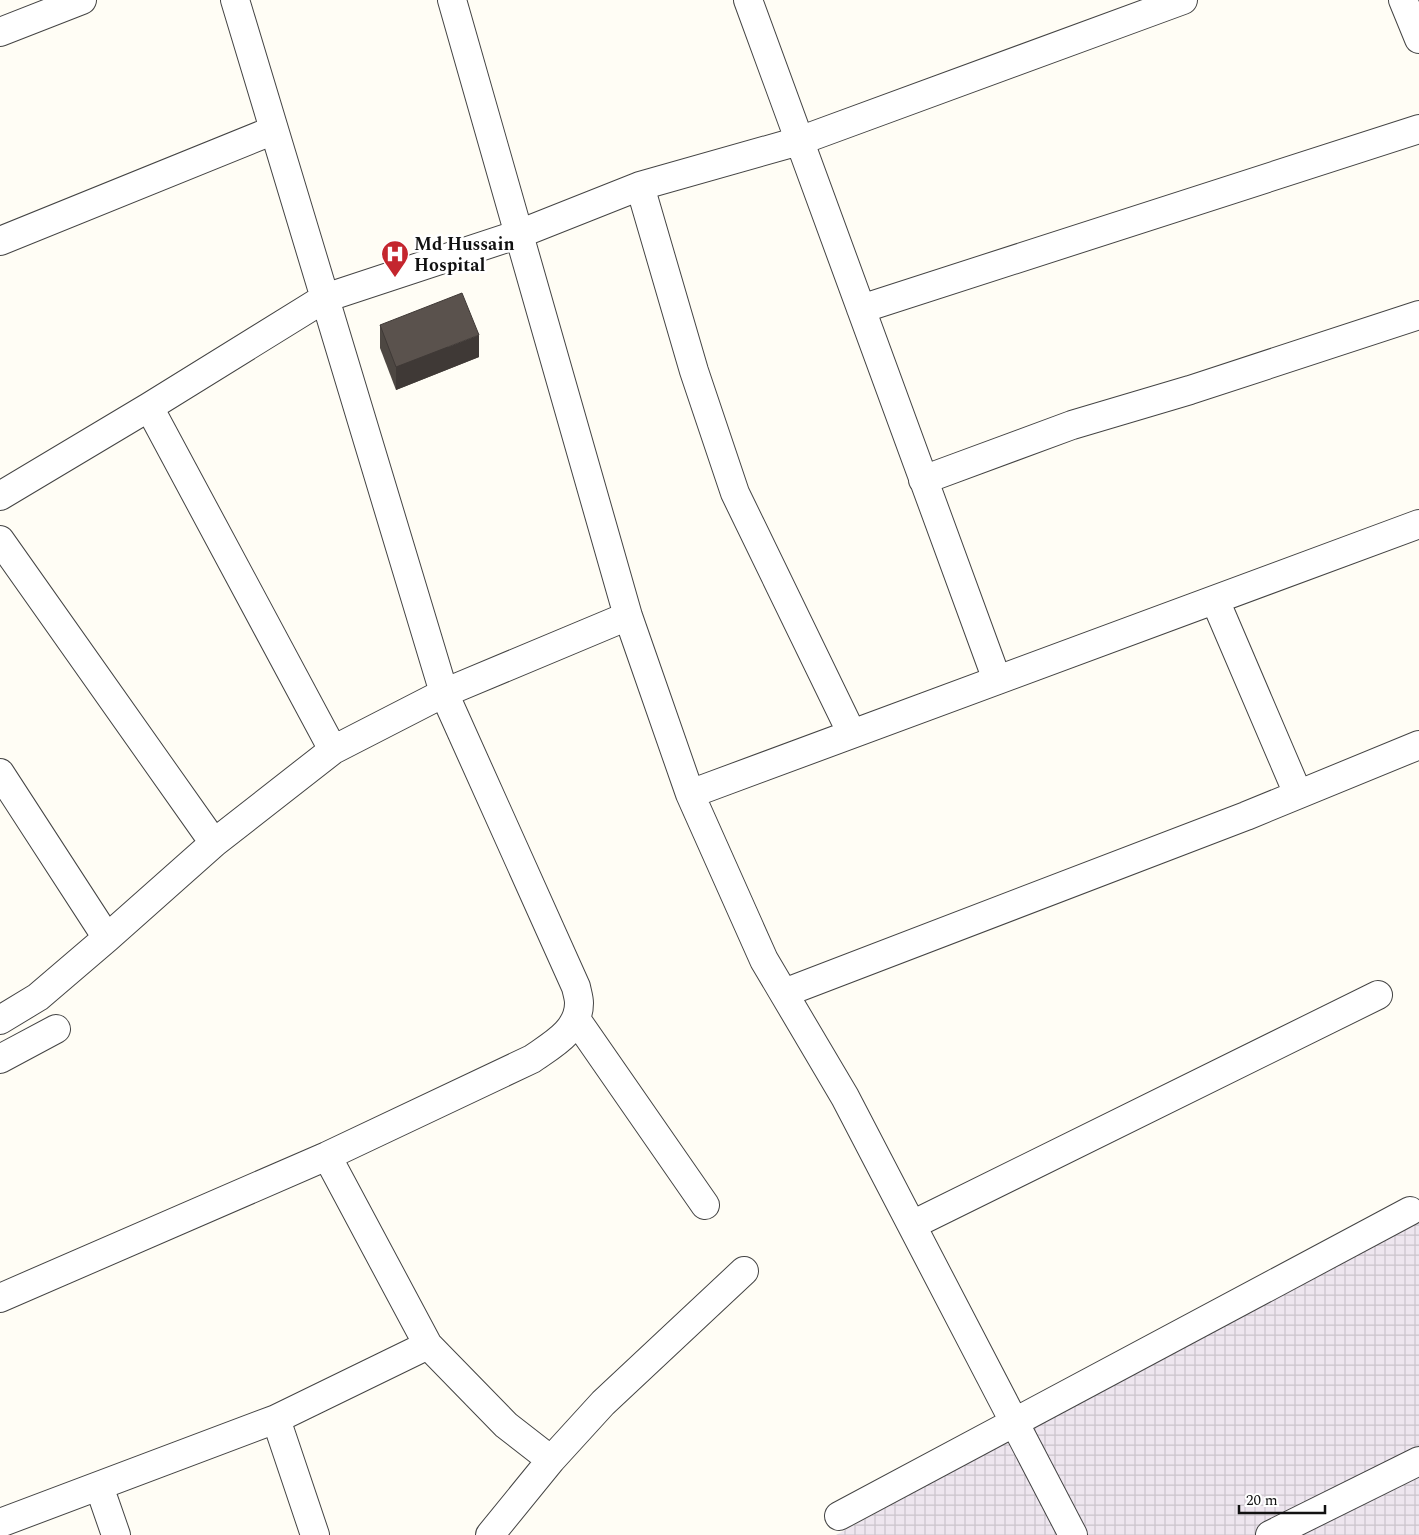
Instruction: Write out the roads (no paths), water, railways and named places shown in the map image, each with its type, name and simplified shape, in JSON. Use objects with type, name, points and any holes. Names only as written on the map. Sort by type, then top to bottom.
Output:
[{"type":"street","points":[[0,32],[82,0]]},
{"type":"street","points":[[0,1298],[328,1156],[532,1059],[563,1038],[576,1019],[579,1003],[576,987],[444,693],[235,0]]},
{"type":"street","points":[[452,0],[628,616],[690,794],[764,960],[845,1097],[1016,1422],[1073,1535]]},
{"type":"street","points":[[748,0],[997,680]]},
{"type":"street","points":[[0,496],[149,407],[325,298],[519,234],[640,186],[799,141],[1183,0]]},
{"type":"street","points":[[1403,0],[1419,39]]},
{"type":"street","points":[[861,309],[1419,129]]},
{"type":"street","points":[[0,241],[274,130]]},
{"type":"street","points":[[640,186],[694,371],[734,493],[852,734]]},
{"type":"street","points":[[923,480],[1072,425],[1199,387],[1419,315]]},
{"type":"street","points":[[149,407],[333,750]]},
{"type":"street","points":[[690,794],[1419,524]]},
{"type":"street","points":[[0,540],[214,843]]},
{"type":"street","points":[[1215,600],[1298,794]]},
{"type":"street","points":[[0,1020],[38,997],[214,843],[333,750],[444,693],[628,616]]},
{"type":"street","points":[[784,993],[1298,794],[1419,745]]},
{"type":"street","points":[[0,772],[107,938]]},
{"type":"street","points":[[912,1225],[1378,995]]},
{"type":"street","points":[[576,1019],[705,1205]]},
{"type":"street","points":[[0,1059],[56,1029]]},
{"type":"street","points":[[328,1156],[428,1345],[506,1425],[551,1460]]},
{"type":"street","points":[[839,1516],[1410,1211]]},
{"type":"street","points":[[490,1535],[551,1460],[603,1403],[744,1271]]},
{"type":"street","points":[[0,1523],[276,1420],[428,1345]]},
{"type":"street","points":[[276,1420],[315,1535]]},
{"type":"street","points":[[1270,1535],[1419,1460]]},
{"type":"street","points":[[100,1486],[116,1535]]},
{"type":"place","name":"Md Hussain Hospital","points":[[395,278]]}]
